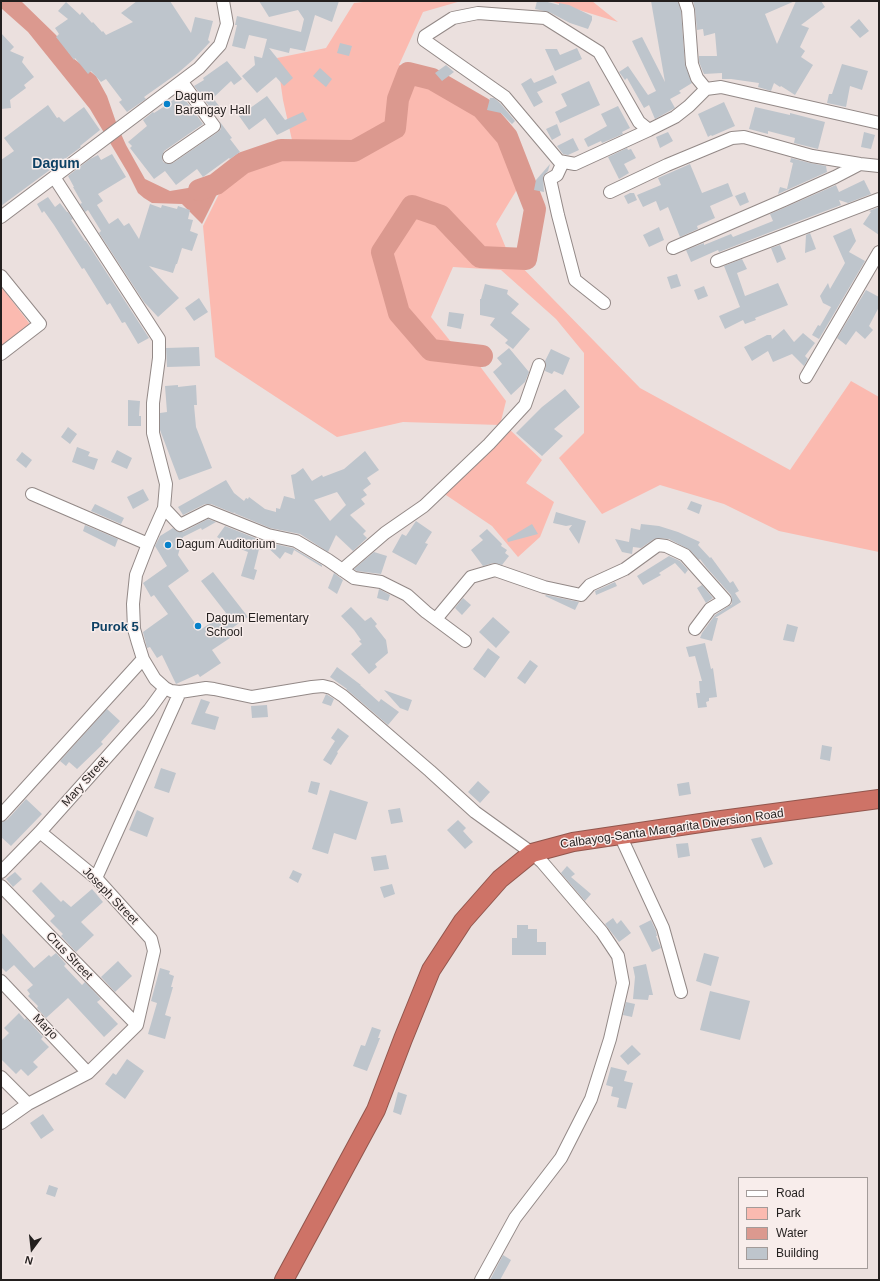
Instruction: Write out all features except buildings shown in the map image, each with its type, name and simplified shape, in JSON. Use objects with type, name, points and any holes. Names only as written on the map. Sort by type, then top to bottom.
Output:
[{"type":"highway","name":"Calbayog-Santa Margarita Diversion Road","points":[[284,1280],[376,1110],[431,970],[463,921],[500,879],[532,853],[573,842],[879,799]]},
{"type":"street","points":[[1,217],[200,68],[220,45],[227,24],[223,1]]},
{"type":"street","points":[[685,1],[688,10],[692,64],[697,78],[706,89]]},
{"type":"street","points":[[649,130],[639,122],[599,52],[545,18],[478,13],[453,18],[425,36],[424,40],[505,97],[559,162],[575,164],[649,130],[675,117],[689,106],[706,89],[721,87],[879,123]]},
{"type":"street","points":[[169,157],[214,126],[182,82]]},
{"type":"street","points":[[610,192],[667,165],[732,138],[744,137],[812,156],[879,166]]},
{"type":"street","points":[[563,162],[557,175],[550,180],[576,280],[604,303]]},
{"type":"street","points":[[673,248],[784,200],[860,164]]},
{"type":"street","points":[[54,177],[159,339],[159,358],[152,403],[153,433],[166,484],[164,508],[136,575],[133,604],[134,629],[143,660],[155,679],[171,691],[180,692],[206,688],[252,697],[312,687],[323,686],[331,688],[343,696],[475,812],[532,853],[542,862],[602,932],[618,956],[623,983],[610,1039],[591,1099],[561,1158],[515,1218],[481,1280]]},
{"type":"street","points":[[717,261],[879,199]]},
{"type":"street","points":[[806,377],[879,252]]},
{"type":"street","points":[[1,276],[40,324],[1,354]]},
{"type":"street","points":[[342,570],[385,533],[424,506],[489,444],[525,405],[539,365]]},
{"type":"street","points":[[32,494],[148,544]]},
{"type":"street","points":[[164,508],[180,525],[208,511],[268,535],[296,541],[354,578],[382,582],[407,595],[436,619],[466,640]]},
{"type":"street","points":[[436,619],[471,577],[495,570],[544,587],[580,595],[590,585],[625,569],[658,545],[666,546],[685,555],[725,600],[710,608],[694,629]]},
{"type":"street","points":[[1,814],[143,660]]},
{"type":"street","name":"Mary Street","points":[[1,872],[40,832],[149,710],[165,688]]},
{"type":"street","points":[[96,878],[180,692]]},
{"type":"street","name":"Joseph Street","points":[[40,832],[96,878],[151,939],[154,951],[137,1026]]},
{"type":"street","points":[[620,835],[663,928],[681,992]]},
{"type":"street","name":"Crus Street","points":[[1,886],[137,1026]]},
{"type":"street","name":"Marjo","points":[[1,981],[88,1073]]},
{"type":"street","points":[[1,1124],[28,1104],[88,1073],[137,1026]]},
{"type":"street","points":[[1,1077],[28,1104]]},
{"type":"green space","points":[[372,1],[461,1],[423,12],[399,65],[469,91],[509,131],[530,175],[516,191],[496,224],[508,253],[640,388],[790,470],[851,381],[879,397],[879,552],[779,531],[724,504],[660,485],[602,514],[559,458],[584,433],[584,353],[556,319],[501,270],[453,267],[431,317],[455,347],[479,365],[506,401],[500,425],[403,422],[337,437],[215,357],[203,226],[229,174],[294,149],[283,100],[277,58],[326,48],[354,3]]},
{"type":"green space","points":[[550,1],[592,1],[618,22]]},
{"type":"green space","points":[[1,286],[32,327],[1,350]]},
{"type":"green space","points":[[509,429],[542,460],[526,483],[554,502],[540,537],[518,557],[492,526],[443,493]]},
{"type":"water","points":[[1,1],[21,1],[56,35],[73,58],[96,76],[107,96],[126,145],[145,179],[170,191],[200,186],[226,176],[202,224],[182,204],[152,203],[138,193],[128,173],[90,109],[28,32],[1,8]]},
{"type":"waterway","points":[[199,190],[216,184],[243,163],[281,150],[354,151],[395,128],[398,99],[408,73],[432,79],[482,108],[507,137],[535,209],[526,259],[480,257],[441,216],[412,206],[382,252],[399,313],[431,350],[482,356]]},
{"type":"place","name":"Dagum Barangay Hall","points":[[167,104]]},
{"type":"place","name":"Dagum Auditorium","points":[[168,545]]},
{"type":"place","name":"Dagum Elementary School","points":[[198,626]]},
{"type":"district","name":"Dagum","points":[[56,164]]},
{"type":"district","name":"Purok 5","points":[[115,627]]}]
